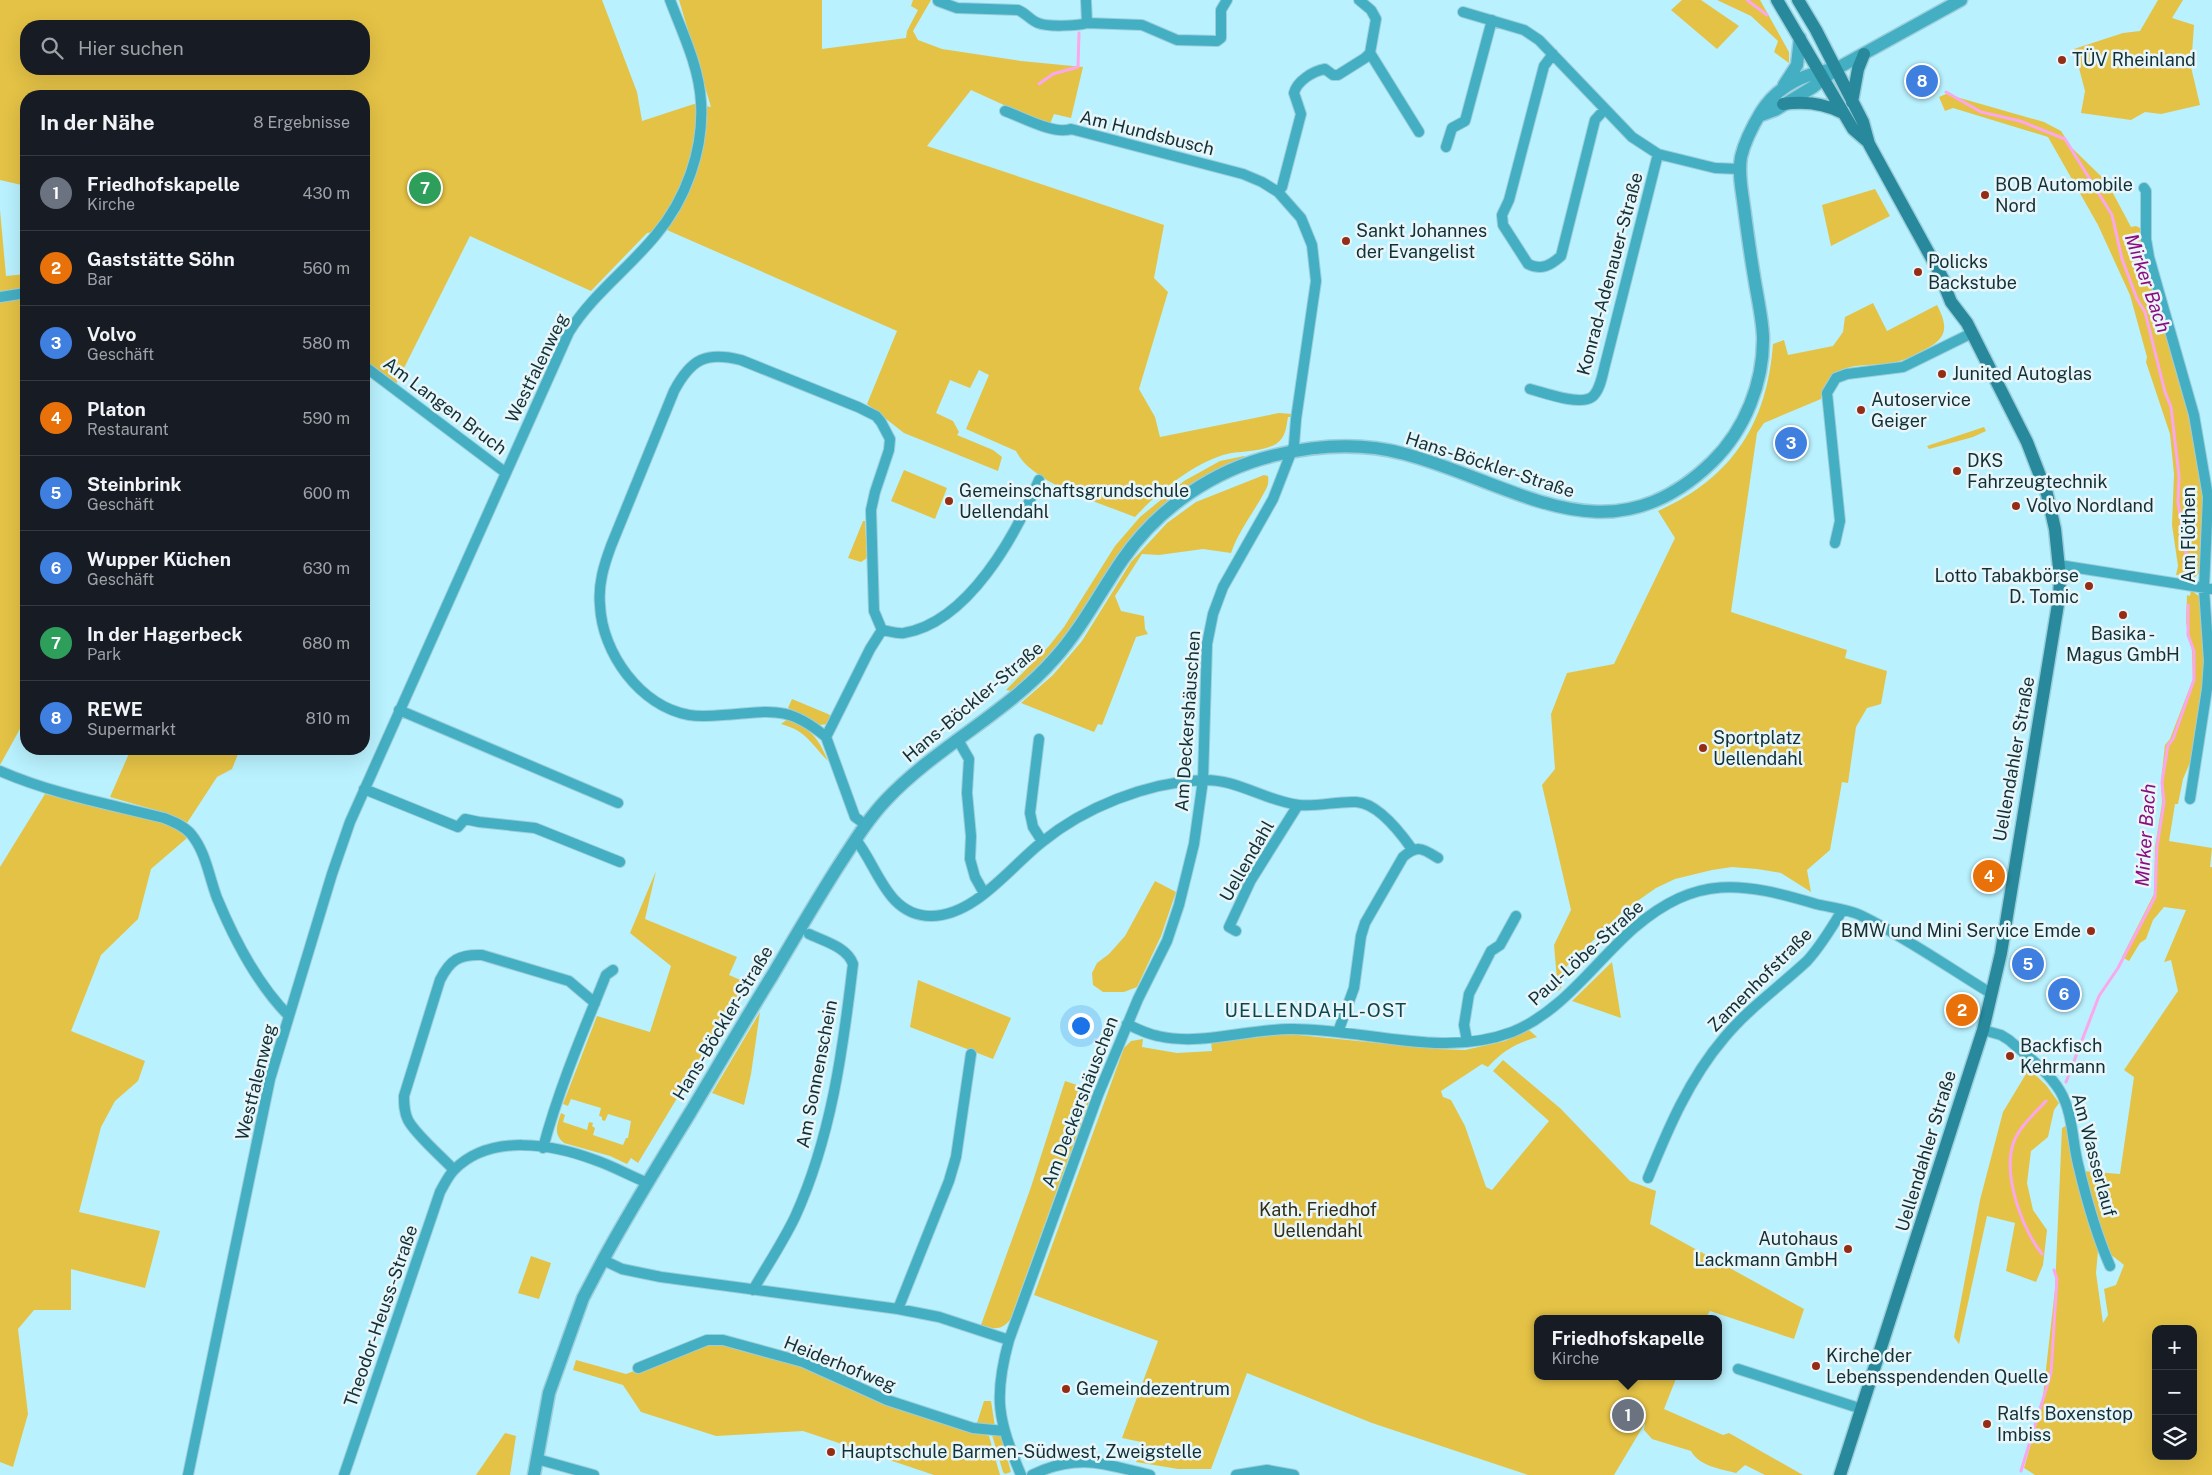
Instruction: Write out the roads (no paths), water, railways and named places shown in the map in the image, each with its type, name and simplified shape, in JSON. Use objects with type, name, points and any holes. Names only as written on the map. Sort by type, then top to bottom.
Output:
[{"type":"main road","name":"Uellendahler Straße","points":[[1777,0],[1843,113],[1854,129],[1870,144]]},
{"type":"main road","name":"Uellendahler Straße","points":[[1798,0],[1863,122],[1870,144],[1939,272],[1951,302],[1969,328],[2026,442],[2048,494],[2055,529],[2060,598],[2001,953],[1983,1030],[1840,1475]]},
{"type":"main road","points":[[1852,102],[1858,69],[1864,54]]},
{"type":"main road","points":[[1783,104],[1798,102],[1822,104],[1843,113]]},
{"type":"street","name":"Westfalenweg","points":[[188,1475],[270,1078],[350,822],[569,332],[578,317],[655,236],[680,199],[690,176],[696,153],[701,103],[694,66],[670,0]]},
{"type":"street","points":[[1086,0],[1087,23]]},
{"type":"street","points":[[938,1],[957,8],[1018,10],[1024,12],[1037,23],[1044,25],[1080,25],[1087,23],[1142,25],[1176,40],[1217,41],[1221,38],[1221,10],[1227,0]]},
{"type":"street","points":[[1278,192],[1282,187],[1301,114],[1294,93],[1298,82],[1325,69],[1338,76],[1365,58],[1370,52],[1376,22],[1375,11],[1359,0]]},
{"type":"street","points":[[1759,116],[1783,104],[1821,75],[1864,54],[1961,0]]},
{"type":"street","name":"Konrad-Adenauer-Straße","points":[[1463,12],[1524,30],[1539,40],[1632,137],[1658,154],[1715,168],[1739,169]]},
{"type":"street","points":[[1446,147],[1452,128],[1465,120],[1492,20]]},
{"type":"street","points":[[1781,89],[1797,65],[1800,38]]},
{"type":"street","points":[[1370,52],[1418,132]]},
{"type":"street","points":[[1552,54],[1544,66],[1509,200],[1502,214],[1503,225],[1528,264],[1532,266],[1539,268],[1550,265],[1561,256],[1595,120],[1605,109]]},
{"type":"street","name":"Hans-Böckler-Straße","points":[[534,1475],[549,1393],[583,1298],[648,1183],[814,904],[866,825],[886,800],[904,783],[1035,679],[1052,662],[1076,632],[1132,547],[1168,509],[1190,493],[1233,470],[1261,459],[1292,452],[1331,447],[1403,453],[1550,506],[1592,513],[1642,506],[1685,486],[1718,457],[1730,443],[1747,413],[1759,373],[1763,336],[1739,169],[1746,137],[1768,100],[1781,89],[1806,75],[1821,75]]},
{"type":"street","name":"Am Hundsbusch","points":[[1005,111],[1053,129],[1063,131],[1071,129],[1243,174],[1262,182],[1278,192]]},
{"type":"street","name":"Konrad-Adenauer-Straße","points":[[1530,389],[1582,402],[1593,397],[1606,360],[1658,154]]},
{"type":"street","name":"Am Flöthen","points":[[2144,188],[2146,191],[2146,239],[2149,257],[2194,415],[2208,498],[2209,661],[2207,689],[2190,799]]},
{"type":"street","name":"Am Deckershäuschen","points":[[1021,1475],[1004,1431],[999,1398],[999,1381],[1009,1340],[1098,1095],[1127,1024],[1166,941],[1179,905],[1194,844],[1203,780],[1207,644],[1213,614],[1223,587],[1273,499],[1294,445],[1316,274],[1312,245],[1301,218],[1278,192]]},
{"type":"street","points":[[0,297],[20,293]]},
{"type":"street","points":[[1835,543],[1840,521],[1827,393],[1836,378],[1847,374],[1903,367],[1969,328]]},
{"type":"street","points":[[866,825],[855,817],[826,737],[807,722],[794,715],[779,711],[702,716],[687,715],[665,707],[646,694],[621,666],[602,623],[600,604],[602,570],[674,391],[688,369],[695,362],[713,356],[741,360],[858,407],[876,416],[882,422],[890,439],[889,450],[874,492],[871,510],[874,611],[882,630]]},
{"type":"street","name":"Am Langen Bruch","points":[[370,371],[506,473]]},
{"type":"street","points":[[882,630],[902,633],[918,629],[956,606],[977,584],[1004,546],[1019,523],[1039,480]]},
{"type":"street","points":[[2059,565],[2208,589]]},
{"type":"street","points":[[826,737],[870,649],[882,630]]},
{"type":"street","points":[[399,710],[618,803]]},
{"type":"street","points":[[1039,739],[1030,813],[1033,827],[1042,841]]},
{"type":"street","points":[[958,740],[969,759],[967,793],[971,836],[970,859],[975,877],[984,893]]},
{"type":"street","points":[[0,771],[33,785],[164,818],[179,824],[190,833],[201,850],[217,896],[231,928],[270,994],[288,1016]]},
{"type":"street","name":"Uellendahl","points":[[856,840],[866,852],[879,879],[891,897],[909,910],[930,916],[949,914],[969,905],[1042,841],[1078,818],[1136,791],[1169,783],[1203,780],[1225,781],[1298,805],[1364,803],[1374,808],[1400,831],[1412,849]]},
{"type":"street","points":[[364,789],[458,827],[465,819],[535,828],[620,862]]},
{"type":"street","name":"Uellendahl","points":[[1236,931],[1229,926],[1251,880],[1298,805]]},
{"type":"street","points":[[1338,1032],[1354,988],[1361,936],[1365,923],[1403,857],[1412,849],[1422,848],[1438,858]]},
{"type":"street","name":"Paul-Löbe-Straße","points":[[1468,1041],[1496,1037],[1532,1022],[1556,1005],[1653,913],[1672,901],[1693,892],[1714,887],[1737,886],[1761,889],[1859,914],[1992,994]]},
{"type":"street","name":"Zamenhofstraße","points":[[1648,1178],[1666,1136],[1702,1067],[1724,1038],[1753,1006],[1807,960],[1823,943],[1842,911]]},
{"type":"street","points":[[1127,1024],[1155,1036],[1174,1038],[1204,1038],[1273,1029],[1301,1029],[1448,1043],[1468,1041],[1464,1025],[1469,994],[1491,951],[1500,945],[1516,916]]},
{"type":"street","name":"Am Sonnenschein","points":[[753,1290],[794,1217],[816,1162],[835,1085],[846,1024],[853,964],[851,958],[845,951],[809,934]]},
{"type":"street","points":[[454,1170],[414,1129],[408,1121],[404,1110],[404,1096],[440,980],[447,966],[456,959],[469,954],[482,955],[569,981],[595,1003]]},
{"type":"street","points":[[543,1148],[554,1107],[606,975],[613,970]]},
{"type":"street","name":"Am Wasserlauf","points":[[1983,1030],[2002,1035],[2009,1040],[2054,1082],[2062,1093],[2071,1122],[2078,1164],[2103,1249],[2110,1266]]},
{"type":"street","points":[[898,1309],[950,1181],[956,1157],[971,1054]]},
{"type":"street","name":"Theodor-Heuss-Straße","points":[[344,1475],[440,1192],[454,1170],[477,1154],[501,1146],[516,1145],[543,1148],[593,1159],[648,1183]]},
{"type":"street","points":[[603,1260],[622,1269],[661,1277],[898,1309],[939,1317],[1009,1340]]},
{"type":"street","name":"Heiderhofweg","points":[[638,1368],[707,1340],[723,1340],[802,1362],[897,1404],[973,1428],[1004,1431]]},
{"type":"street","points":[[1738,1368],[1862,1409]]},
{"type":"street","points":[[537,1459],[594,1475]]},
{"type":"street","points":[[1032,1475],[1069,1462],[1084,1461],[1112,1470],[1150,1475]]},
{"type":"street","points":[[1236,1475],[1267,1470],[1294,1475]]},
{"type":"waterway","name":"Mirker Bach","points":[[1747,0],[1767,15]]},
{"type":"waterway","points":[[1039,84],[1053,74],[1078,67],[1079,33]]},
{"type":"waterway","name":"Mirker Bach","points":[[1946,92],[1981,112],[2020,121],[2065,139],[2112,215],[2122,259],[2137,299],[2145,312],[2165,392],[2171,407],[2179,476],[2178,502],[2186,553],[2187,575]]},
{"type":"waterway","name":"Mirker Bach","points":[[2066,1082],[2099,996],[2118,968],[2155,897],[2157,846],[2164,803],[2162,782],[2168,745],[2173,739],[2194,680],[2194,651],[2188,635],[2188,605]]},
{"type":"waterway","name":"Mirker Bach","points":[[2042,1254],[2021,1216],[2016,1202],[2010,1171],[2015,1138],[2027,1121],[2046,1101]]},
{"type":"waterway","name":"Mirker Bach","points":[[2021,1471],[2051,1373],[2057,1279],[2054,1270]]},
{"type":"place","name":"TÜV Rheinland","points":[[2062,60]]},
{"type":"place","name":"REWE","points":[[1922,81]]},
{"type":"place","name":"In der Hagerbeck","points":[[425,188]]},
{"type":"place","name":"BOB Automobile Nord","points":[[1985,195]]},
{"type":"place","name":"Sankt Johannes der Evangelist","points":[[1346,241]]},
{"type":"place","name":"Policks Backstube","points":[[1918,272]]},
{"type":"place","name":"Junited Autoglas","points":[[1942,374]]},
{"type":"place","name":"Autoservice Geiger","points":[[1861,410]]},
{"type":"place","name":"Volvo","points":[[1791,443]]},
{"type":"place","name":"DKS Fahrzeugtechnik","points":[[1957,471]]},
{"type":"place","name":"Gemeinschaftsgrundschule Uellendahl","points":[[949,501]]},
{"type":"place","name":"Volvo Nordland","points":[[2016,506]]},
{"type":"place","name":"Lotto Tabakbörse D. Tomic","points":[[2089,586]]},
{"type":"place","name":"Basika - Magus GmbH","points":[[2123,615]]},
{"type":"place","name":"Sportplatz Uellendahl","points":[[1703,748]]},
{"type":"place","name":"Platon","points":[[1989,876]]},
{"type":"place","name":"BMW und Mini Service Emde","points":[[2091,931]]},
{"type":"place","name":"Steinbrink","points":[[2028,964]]},
{"type":"place","name":"Wupper Küchen","points":[[2064,994]]},
{"type":"place","name":"Gaststätte Söhn","points":[[1962,1010]]},
{"type":"place","name":"Backfisch Kehrmann","points":[[2010,1056]]},
{"type":"place","name":"Autohaus Lackmann GmbH","points":[[1848,1249]]},
{"type":"place","name":"Kirche der Lebensspendenden Quelle","points":[[1816,1366]]},
{"type":"place","name":"Gemeindezentrum","points":[[1066,1389]]},
{"type":"place","name":"Friedhofskapelle","points":[[1628,1415]]},
{"type":"place","name":"Ralfs Boxenstop Imbiss","points":[[1987,1424]]},
{"type":"place","name":"Hauptschule Barmen-Südwest, Zweigstelle","points":[[831,1452]]},
{"type":"district","name":"UELLENDAHL-OST","points":[[1316,1010]]},
{"type":"park label","name":"Kath. Friedhof Uellendahl","points":[[1318,1220]]}]
